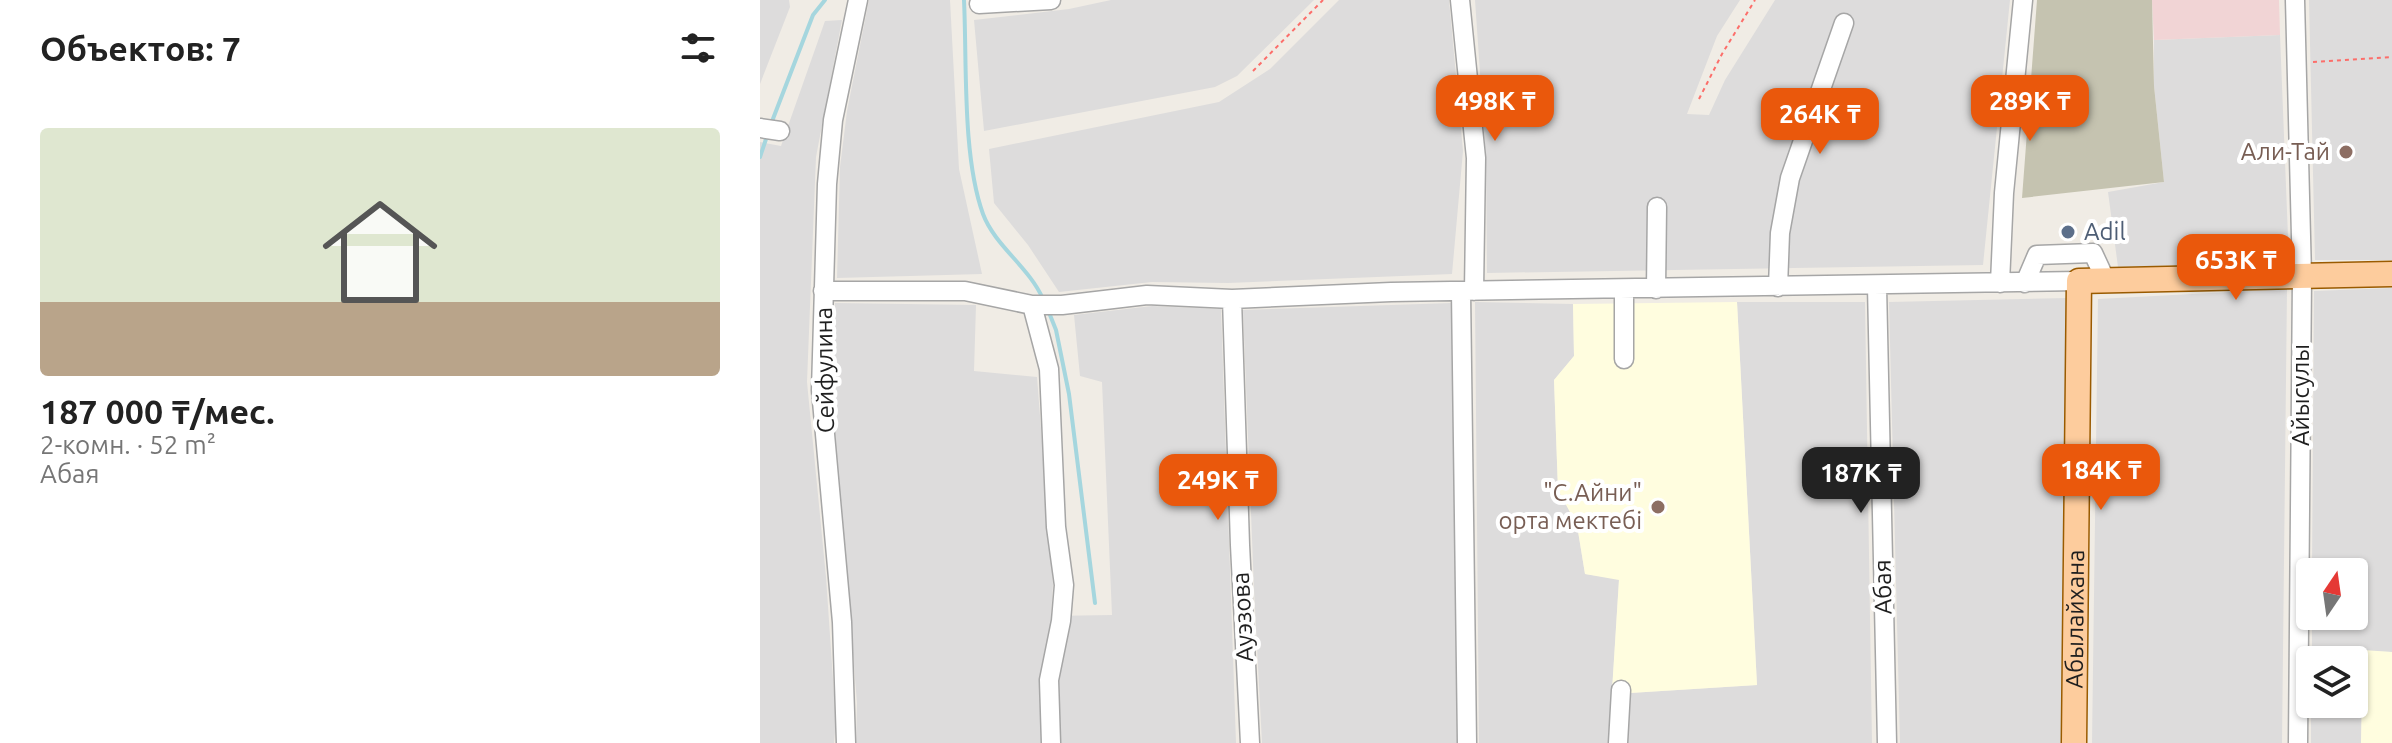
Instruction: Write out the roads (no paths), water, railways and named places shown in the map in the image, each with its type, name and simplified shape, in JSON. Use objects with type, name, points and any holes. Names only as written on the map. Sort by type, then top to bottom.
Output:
[{"type":"main road","points":[[2079,281],[2392,274]]},
{"type":"main road","name":"Абылайхана","points":[[2074,743],[2079,281]]},
{"type":"street","name":"Сейфулина","points":[[846,743],[842,622],[821,390],[827,184],[833,120],[858,0]]},
{"type":"street","points":[[979,4],[1051,0]]},
{"type":"street","points":[[1460,0],[1476,158],[1468,291],[1467,743]]},
{"type":"street","points":[[2000,283],[2004,193],[2023,0]]},
{"type":"street","name":"Айысулы","points":[[2295,0],[2302,276],[2298,743]]},
{"type":"street","points":[[1778,287],[1780,233],[1790,178],[1844,23]]},
{"type":"street","points":[[760,128],[780,131]]},
{"type":"street","points":[[1656,289],[1657,207]]},
{"type":"street","points":[[2025,283],[2037,255],[2093,253],[2106,281]]},
{"type":"street","points":[[823,291],[965,291],[1032,305],[1062,305],[1147,295],[1232,299],[1468,291],[2079,281]]},
{"type":"street","name":"Абая","points":[[1877,286],[1887,743]]},
{"type":"street","points":[[1624,289],[1624,359]]},
{"type":"street","name":"Ауэзова","points":[[1232,299],[1250,743]]},
{"type":"street","points":[[1032,305],[1049,369],[1056,527],[1064,585],[1061,621],[1049,680],[1051,743]]},
{"type":"street","points":[[1618,743],[1621,690]]},
{"type":"waterway","points":[[771,124],[813,15],[825,0]]},
{"type":"waterway","points":[[964,0],[969,137],[976,191],[988,226],[1037,287],[1043,299]]},
{"type":"waterway","points":[[760,157],[767,136]]},
{"type":"waterway","points":[[1048,310],[1056,330],[1069,394],[1095,603]]},
{"type":"place","name":"Али-Тай","points":[[2346,152]]},
{"type":"place","name":"Adil","points":[[2068,232]]},
{"type":"place","name":"\"С.Айни\" орта мектебі","points":[[1658,507]]}]
